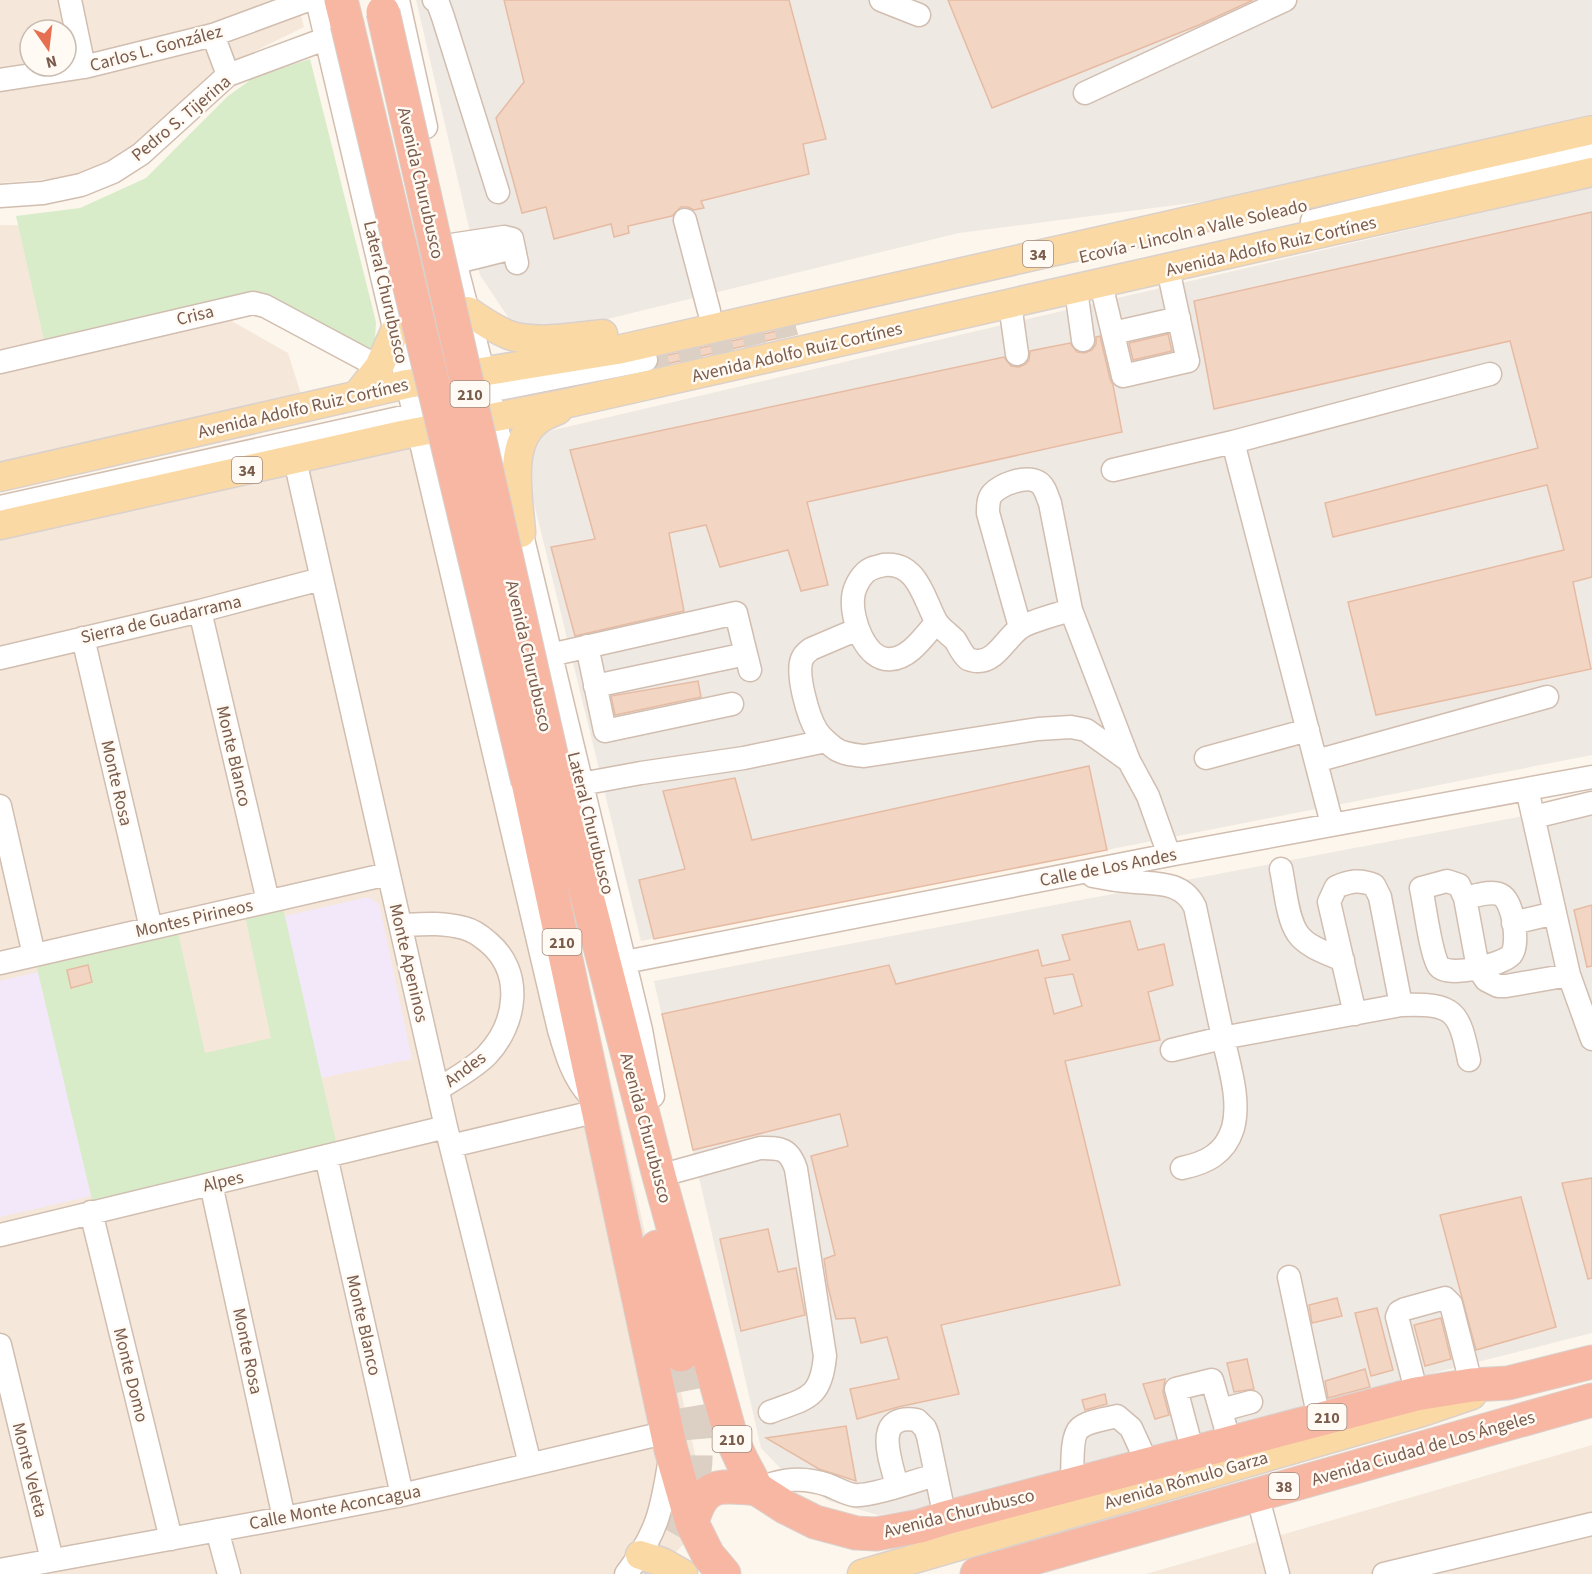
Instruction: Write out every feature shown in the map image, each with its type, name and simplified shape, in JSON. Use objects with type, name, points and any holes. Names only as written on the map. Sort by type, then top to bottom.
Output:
[{"type":"highway","name":"Avenida Churubusco","points":[[387,4],[555,781],[597,1107],[669,1441],[692,1524],[708,1555],[724,1574]]},
{"type":"highway","name":"Avenida Churubusco","points":[[338,21],[555,781],[617,976],[656,1167],[731,1437],[757,1489],[815,1522],[856,1533],[876,1534],[896,1531],[1319,1419],[1419,1403],[1592,1362]]},
{"type":"highway","points":[[617,976],[607,1005],[609,1037],[681,1354]]},
{"type":"highway","name":"Avenida Ciudad de Los Ángeles","points":[[977,1574],[1592,1400]]},
{"type":"highway","points":[[692,1524],[698,1504],[702,1497],[710,1491],[731,1486],[757,1489]]},
{"type":"main road","name":"Avenida Adolfo Ruiz Cortínes","points":[[0,525],[295,460],[412,407],[490,396],[617,350],[1592,130]]},
{"type":"main road","name":"Avenida Adolfo Ruiz Cortínes","points":[[0,477],[357,395],[412,407],[490,396],[573,402],[1592,172]]},
{"type":"main road","points":[[468,311],[489,326],[512,336],[544,339],[579,337],[619,331],[1032,237],[1179,223]]},
{"type":"main road","points":[[357,395],[379,367],[395,330]]},
{"type":"main road","points":[[521,533],[519,450],[528,430],[540,418],[573,402]]},
{"type":"main road","name":"Avenida Rómulo Garza","points":[[862,1574],[1061,1516],[1419,1403]]},
{"type":"main road","points":[[633,1565],[662,1562],[683,1574]]},
{"type":"street","points":[[70,0],[84,67]]},
{"type":"street","name":"Carlos L. González","points":[[0,81],[84,67],[213,35],[308,0]]},
{"type":"street","name":"Lateral Churubusco","points":[[317,0],[338,21],[381,272],[546,973],[569,1063],[597,1107]]},
{"type":"street","points":[[434,0],[438,3],[443,17],[498,192]]},
{"type":"street","points":[[881,0],[919,15]]},
{"type":"street","points":[[1085,93],[1285,0]]},
{"type":"street","name":"Lateral Churubusco","points":[[387,4],[490,396],[550,655],[555,781]]},
{"type":"street","name":"Pedro S. Tijerina","points":[[0,196],[43,193],[81,185],[113,172],[141,154],[228,75],[338,21]]},
{"type":"street","points":[[213,35],[228,75]]},
{"type":"street","name":"Ecovía - Lincoln a Valle Soleado","points":[[1592,138],[797,333],[1154,260],[1592,153]]},
{"type":"street","points":[[685,220],[709,311]]},
{"type":"street","points":[[381,272],[453,254],[516,255]]},
{"type":"street","points":[[1088,287],[1113,333],[1123,376],[1188,361],[1168,269]]},
{"type":"street","points":[[1083,340],[1088,287]]},
{"type":"street","name":"Crisa","points":[[0,362],[253,303],[265,306],[379,367]]},
{"type":"street","points":[[1010,304],[1017,354]]},
{"type":"street","points":[[1113,333],[1179,318]]},
{"type":"street","points":[[490,396],[648,367]]},
{"type":"street","points":[[1113,470],[1233,442],[1490,374]]},
{"type":"street","points":[[0,490],[290,422],[412,407]]},
{"type":"street","points":[[0,507],[412,407]]},
{"type":"street","points":[[1233,442],[1332,824]]},
{"type":"street","name":"Monte Apeninos","points":[[295,460],[448,1136],[530,1464]]},
{"type":"street","points":[[432,489],[507,472]]},
{"type":"street","points":[[1020,627],[988,513],[992,495],[999,488],[1013,482],[1031,480],[1039,483],[1045,489],[1050,503],[1071,610],[1129,761],[1148,796],[1169,855]]},
{"type":"street","points":[[447,550],[521,533]]},
{"type":"street","points":[[936,623],[905,654],[890,659],[875,656],[867,647],[858,629],[852,601],[862,576],[870,568],[896,566],[919,583],[936,623],[954,639],[968,658],[978,661],[989,658],[1020,627],[1071,610]]},
{"type":"street","name":"Sierra de Guadarrama","points":[[0,658],[200,611],[321,579]]},
{"type":"street","name":"Monte Blanco","points":[[200,611],[268,902]]},
{"type":"street","points":[[550,655],[736,613],[748,662],[595,686]]},
{"type":"street","points":[[858,629],[811,649],[801,661],[800,671],[805,697],[817,730],[835,749],[864,756],[1038,729],[1071,727],[1086,730],[1129,761]]},
{"type":"street","name":"Monte Rosa","points":[[83,638],[151,928]]},
{"type":"street","points":[[587,646],[604,731],[732,704]]},
{"type":"street","points":[[1316,761],[1546,697]]},
{"type":"street","points":[[1206,758],[1308,730]]},
{"type":"street","points":[[555,781],[744,758],[826,741]]},
{"type":"street","name":"Calle de Los Andes","points":[[617,976],[1169,855],[1592,777]]},
{"type":"street","points":[[1527,789],[1569,975],[1592,1039]]},
{"type":"street","points":[[1534,817],[1592,803]]},
{"type":"street","points":[[0,806],[34,955]]},
{"type":"street","points":[[1281,869],[1291,918],[1298,934],[1325,952],[1343,960]]},
{"type":"street","points":[[1083,873],[1117,880],[1163,883],[1176,887],[1191,899],[1195,907],[1234,1096],[1235,1120],[1232,1131],[1221,1150],[1213,1158],[1201,1164],[1182,1168]]},
{"type":"street","name":"Montes Pirineos","points":[[0,963],[388,874]]},
{"type":"street","points":[[1355,1014],[1329,902],[1336,887],[1349,882],[1363,880],[1374,885],[1380,897],[1401,1005]]},
{"type":"street","points":[[1465,898],[1494,893],[1508,901],[1516,941],[1515,949],[1511,955],[1499,962],[1479,968],[1449,972],[1442,969],[1438,965],[1421,888],[1447,881],[1460,885],[1465,898],[1479,968],[1486,980],[1498,986],[1569,975]]},
{"type":"street","points":[[1513,923],[1556,913]]},
{"type":"street","name":"Andes","points":[[401,925],[435,923],[466,928],[484,938],[496,949],[505,962],[512,981],[512,1010],[500,1038],[486,1056],[438,1089]]},
{"type":"street","points":[[512,981],[546,973]]},
{"type":"street","points":[[1172,1050],[1222,1038],[1401,1005],[1434,1006],[1457,1017],[1463,1029],[1469,1060]]},
{"type":"street","name":"Alpes","points":[[0,1235],[326,1156],[448,1136],[597,1107]]},
{"type":"street","points":[[656,1167],[760,1148],[777,1148],[792,1158],[796,1169],[825,1356],[823,1377],[817,1389],[806,1399],[770,1412]]},
{"type":"street","name":"Monte Blanco","points":[[326,1156],[402,1495]]},
{"type":"street","name":"Monte Rosa","points":[[211,1184],[284,1518]]},
{"type":"street","name":"Monte Domo","points":[[91,1212],[171,1539]]},
{"type":"street","points":[[1289,1277],[1319,1419]]},
{"type":"street","points":[[1419,1403],[1397,1317],[1399,1312],[1405,1309],[1445,1298],[1451,1304],[1473,1390]]},
{"type":"street","name":"Monte Veleta","points":[[0,1345],[52,1560]]},
{"type":"street","points":[[1193,1453],[1176,1389],[1212,1380],[1230,1443]]},
{"type":"street","points":[[1221,1410],[1251,1402]]},
{"type":"street","points":[[1072,1485],[1073,1440],[1076,1431],[1081,1426],[1117,1416],[1131,1428],[1148,1465]]},
{"type":"street","points":[[897,1486],[887,1442],[888,1431],[890,1426],[902,1419],[917,1420],[926,1428],[945,1518]]},
{"type":"street","points":[[633,1565],[649,1542],[658,1518],[669,1441]]},
{"type":"street","name":"Calle Monte Aconcagua","points":[[0,1570],[402,1495],[530,1464],[669,1441]]},
{"type":"street","points":[[757,1489],[780,1480],[797,1479],[814,1481],[855,1495],[935,1475]]},
{"type":"street","points":[[1257,1494],[1278,1574]]},
{"type":"street","points":[[1388,1574],[1592,1524]]},
{"type":"street","points":[[217,1530],[229,1574]]},
{"type":"shaded area","points":[[0,0],[297,0],[304,27],[213,72],[158,130],[118,160],[75,177],[0,183]]},
{"type":"shaded area","points":[[416,0],[1592,0],[1592,114],[1223,199],[959,233],[583,325],[512,323],[480,275]]},
{"type":"shaded area","points":[[1592,187],[1592,755],[641,941],[531,491],[532,455],[545,432]]},
{"type":"shaded area","points":[[0,225],[64,226],[288,353],[301,394],[0,464]]},
{"type":"shaded area","points":[[459,410],[709,1516],[656,1574],[0,1574],[0,514]]},
{"type":"shaded area","points":[[1592,803],[1592,1333],[1370,1389],[925,1508],[878,1515],[829,1501],[780,1468],[761,1448],[654,981]]},
{"type":"shaded area","points":[[368,897],[379,904],[412,1059],[321,1078],[285,916]]},
{"type":"shaded area","points":[[38,972],[91,1196],[0,1217],[0,981]]},
{"type":"shaded area","points":[[1592,1445],[1592,1574],[1146,1574]]},
{"type":"green space","points":[[310,59],[376,322],[374,355],[264,297],[44,340],[16,216],[80,208],[146,178],[228,96],[256,76]]},
{"type":"green space","points":[[283,908],[337,1146],[93,1204],[36,964],[178,932],[205,1053],[271,1038],[245,916]]},
{"type":"building","points":[[504,0],[789,0],[826,139],[803,144],[809,174],[701,201],[704,208],[694,210],[681,207],[672,216],[628,226],[629,233],[614,237],[611,224],[554,239],[546,207],[522,213],[496,118],[524,82]]},
{"type":"building","points":[[948,0],[1253,0],[1199,25],[992,108]]},
{"type":"building","points":[[1592,212],[1592,577],[1573,582],[1591,669],[1376,715],[1348,602],[1564,550],[1547,485],[1333,537],[1325,503],[1538,448],[1510,341],[1214,409],[1194,301]]},
{"type":"building","points":[[795,327],[797,334],[658,366],[659,357]]},
{"type":"building","points":[[1168,334],[1172,351],[1133,360],[1129,343]]},
{"type":"building","points":[[1100,336],[1122,432],[807,502],[828,585],[801,591],[788,550],[720,567],[706,525],[669,533],[684,611],[575,636],[551,547],[595,539],[570,450],[1004,357],[1011,366],[1019,367],[1029,360],[1030,351],[1070,343],[1077,352],[1085,353],[1092,350],[1096,344],[1096,337]]},
{"type":"building","points":[[698,681],[701,697],[615,715],[611,696]]},
{"type":"building","points":[[1089,766],[1107,850],[654,939],[639,880],[685,869],[663,791],[735,778],[752,840]]},
{"type":"building","points":[[1592,905],[1592,966],[1587,967],[1574,910]]},
{"type":"building","points":[[1130,921],[1138,950],[1164,944],[1173,985],[1148,992],[1160,1040],[1065,1061],[1120,1285],[941,1325],[959,1394],[898,1407],[857,1419],[850,1389],[899,1379],[887,1337],[861,1343],[855,1318],[836,1319],[828,1287],[824,1259],[835,1255],[811,1156],[848,1146],[840,1114],[693,1150],[662,1014],[889,965],[896,984],[1038,950],[1042,966],[1070,960],[1062,935]],"holes":[[[1073,974],[1082,1006],[1054,1014],[1045,978]]]},
{"type":"building","points":[[88,965],[92,982],[71,988],[67,970]]},
{"type":"building","points":[[1592,1178],[1592,1278],[1588,1279],[1562,1183]]},
{"type":"building","points":[[1521,1197],[1556,1327],[1476,1350],[1440,1215]]},
{"type":"building","points":[[768,1229],[778,1272],[796,1268],[805,1315],[741,1331],[720,1239]]},
{"type":"building","points":[[1337,1298],[1342,1316],[1312,1323],[1309,1305]]},
{"type":"building","points":[[1377,1308],[1393,1370],[1371,1376],[1355,1313]]},
{"type":"building","points":[[1441,1318],[1451,1359],[1425,1366],[1414,1325]]},
{"type":"building","points":[[1247,1359],[1254,1389],[1234,1392],[1227,1363]]},
{"type":"building","points":[[1365,1369],[1370,1387],[1328,1398],[1325,1381]]},
{"type":"building","points":[[1165,1379],[1163,1392],[1169,1415],[1155,1419],[1143,1384]]},
{"type":"building","points":[[1105,1394],[1107,1404],[1085,1410],[1082,1400]]},
{"type":"building","points":[[846,1426],[856,1481],[819,1469],[766,1438]]},
{"type":"tunnel","points":[[646,360],[795,324]]},
{"type":"tunnel","points":[[645,1574],[682,1511],[695,1470],[696,1444],[681,1355]]}]
